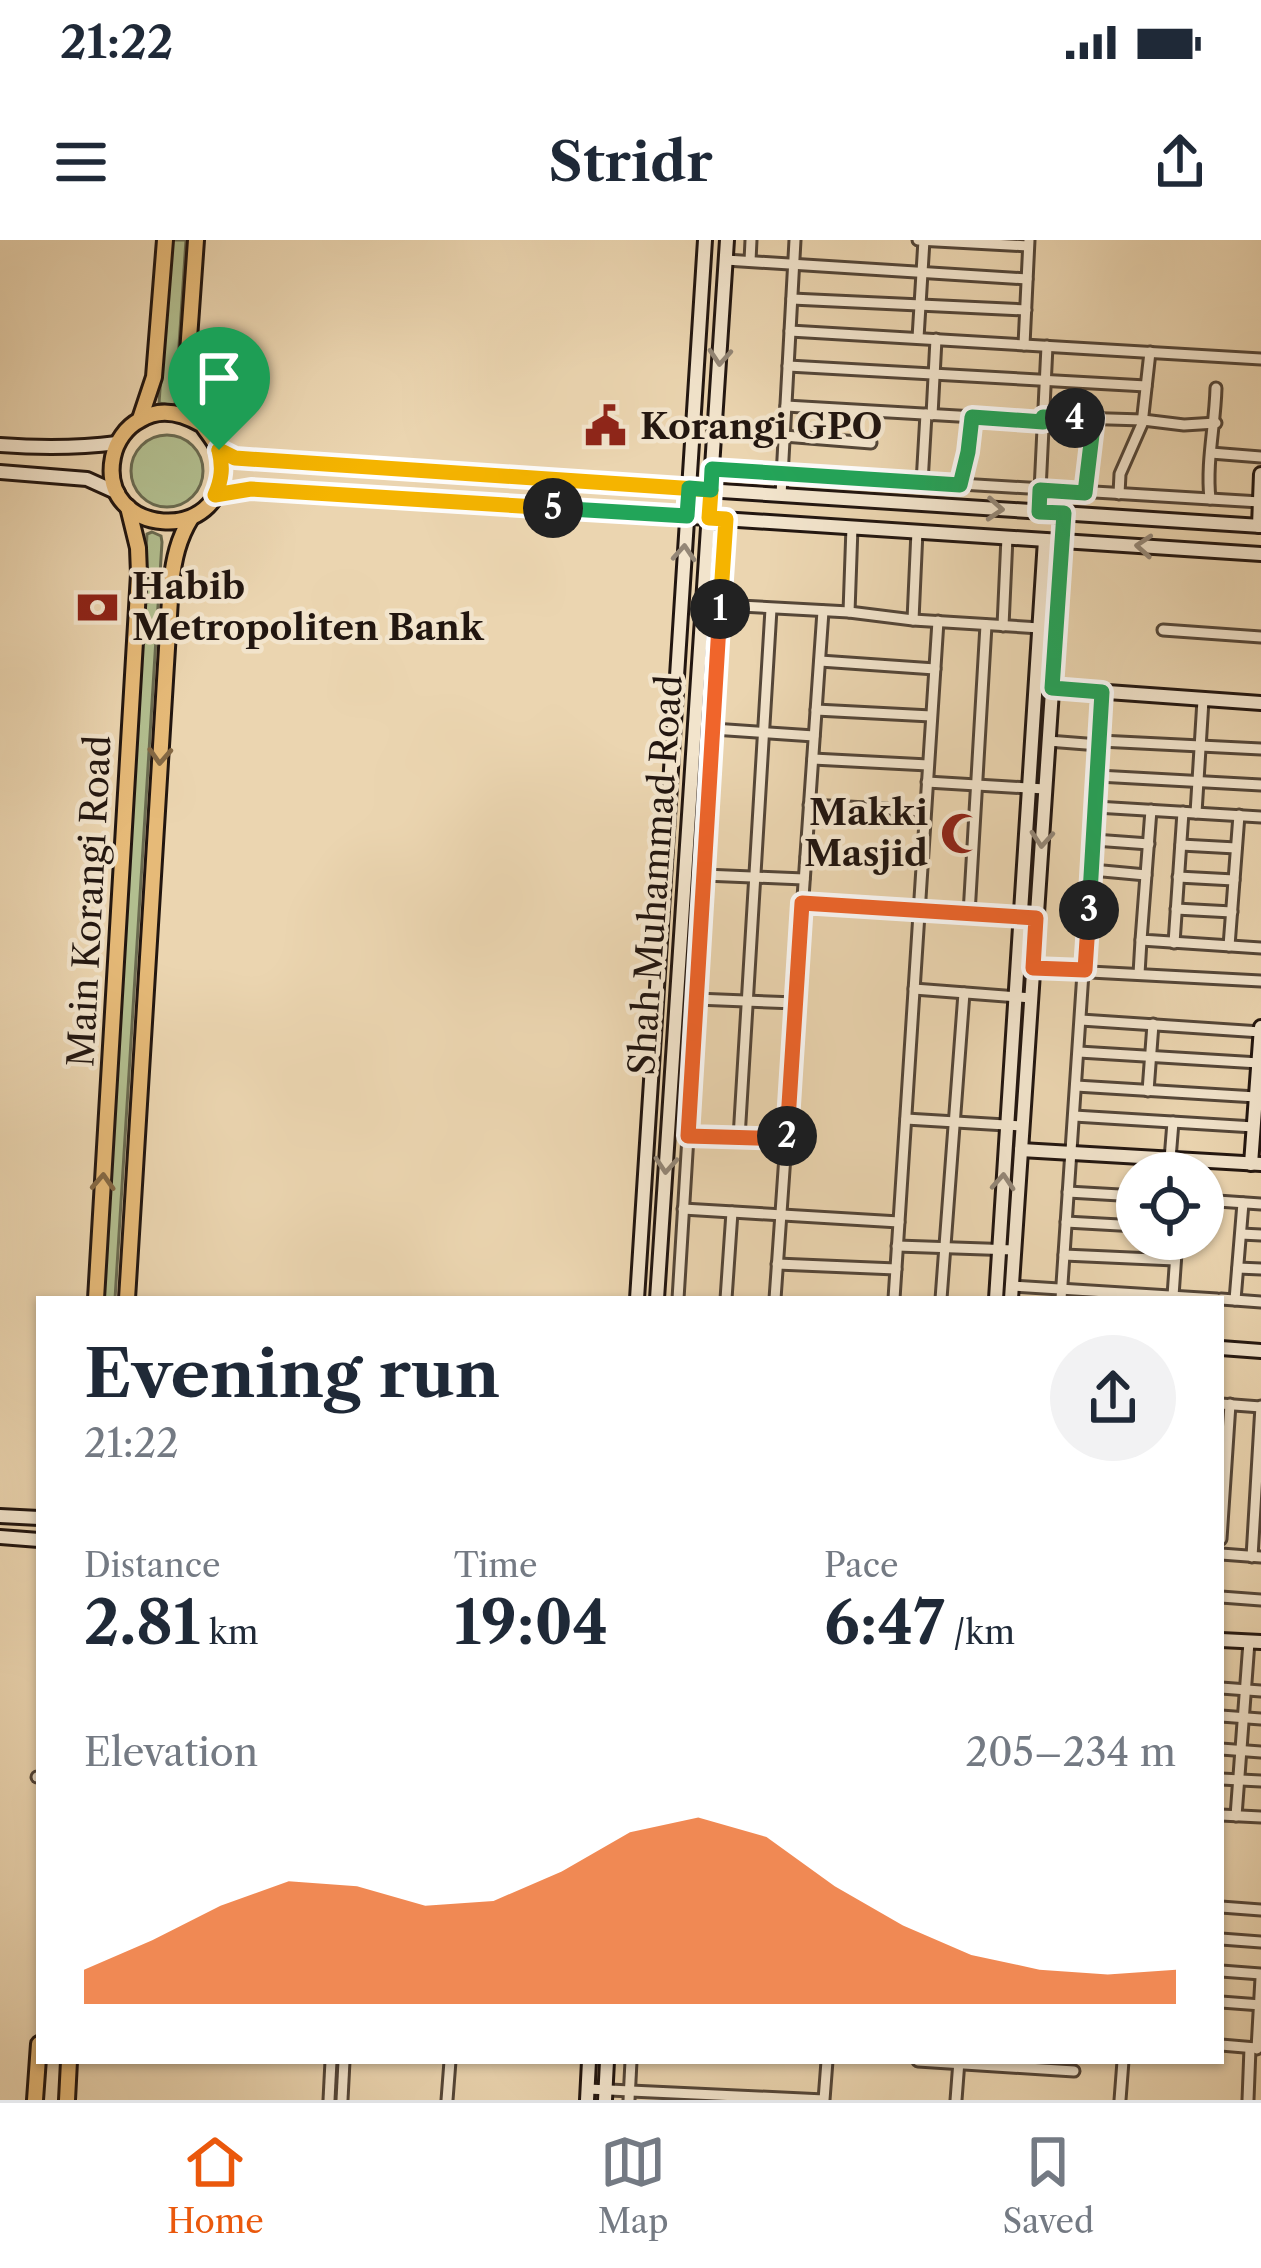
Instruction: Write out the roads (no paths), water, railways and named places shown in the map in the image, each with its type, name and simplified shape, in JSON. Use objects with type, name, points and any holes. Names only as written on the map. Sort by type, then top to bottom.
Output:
[{"type":"main road","points":[[140,419],[154,377],[165,240]]},
{"type":"main road","points":[[196,240],[186,381],[189,401],[219,450],[221,481],[205,508],[175,523],[142,517],[128,507],[112,477],[112,459],[128,429],[155,413],[172,412],[201,424]]},
{"type":"main road","name":"Main Korangi Road","points":[[96,1296],[139,574],[128,507]]},
{"type":"main road","name":"Main Korangi Road","points":[[127,1296],[173,569],[182,532],[191,518]]},
{"type":"main road","points":[[35,2100],[38,2064]]},
{"type":"main road","points":[[67,2100],[69,2064]]},
{"type":"street","name":"Shah Muhammad Road","points":[[638,1296],[705,240]]},
{"type":"street","name":"Shah Muhammad Road","points":[[657,1296],[727,240]]},
{"type":"street","points":[[750,260],[751,240]]},
{"type":"street","points":[[781,495],[795,240]]},
{"type":"street","points":[[918,338],[922,240],[1029,243],[1024,345]]},
{"type":"street","points":[[726,260],[1027,279]]},
{"type":"street","points":[[792,299],[1025,310]]},
{"type":"street","points":[[790,331],[1261,359]]},
{"type":"street","points":[[922,483],[935,339]]},
{"type":"street","points":[[1039,512],[1047,346]]},
{"type":"street","points":[[1119,494],[1120,474],[1143,420],[1150,352]]},
{"type":"street","points":[[788,366],[1146,386]]},
{"type":"street","points":[[1210,500],[1208,469],[1216,388]]},
{"type":"street","points":[[786,406],[972,417],[1216,423]]},
{"type":"street","points":[[960,485],[972,417]]},
{"type":"street","points":[[1085,493],[1094,418]]},
{"type":"street","points":[[784,436],[871,443]]},
{"type":"street","points":[[0,445],[46,448],[118,443]]},
{"type":"street","points":[[219,450],[235,458],[1260,526],[1261,474]]},
{"type":"street","points":[[1211,453],[1261,457]]},
{"type":"street","points":[[712,469],[1260,505]]},
{"type":"street","points":[[0,472],[87,479],[118,493]]},
{"type":"street","points":[[215,495],[251,489],[1261,554]]},
{"type":"street","points":[[1064,513],[1012,1292],[1173,1296],[1175,1260]]},
{"type":"street","points":[[677,1296],[726,519]]},
{"type":"street","points":[[849,612],[852,527]]},
{"type":"street","points":[[914,620],[917,531]]},
{"type":"street","points":[[1003,626],[1007,537]]},
{"type":"street","points":[[995,1296],[1046,540]]},
{"type":"street","points":[[721,605],[1055,629]]},
{"type":"street","points":[[739,1138],[771,609]]},
{"type":"street","points":[[775,1296],[823,611]]},
{"type":"street","points":[[894,1296],[938,621]]},
{"type":"street","points":[[969,914],[986,625]]},
{"type":"street","points":[[1162,630],[1261,637]]},
{"type":"street","points":[[820,662],[934,669]]},
{"type":"street","points":[[1052,688],[1261,703]]},
{"type":"street","points":[[1061,1294],[1102,692]]},
{"type":"street","points":[[164,699],[180,699]]},
{"type":"street","points":[[1196,813],[1203,700]]},
{"type":"street","points":[[816,710],[932,716]]},
{"type":"street","points":[[713,729],[814,736]]},
{"type":"street","points":[[1048,741],[1261,749]]},
{"type":"street","points":[[813,759],[928,765]]},
{"type":"street","points":[[1098,776],[1261,785]]},
{"type":"street","points":[[927,782],[1045,789]]},
{"type":"street","points":[[809,806],[926,811]]},
{"type":"street","points":[[1096,807],[1261,817]]},
{"type":"street","points":[[1139,974],[1151,810]]},
{"type":"street","points":[[1174,943],[1183,812]]},
{"type":"street","points":[[1229,946],[1239,815]]},
{"type":"street","points":[[1094,840],[1149,844]]},
{"type":"street","points":[[1180,845],[1236,848]]},
{"type":"street","points":[[806,857],[922,862]]},
{"type":"street","points":[[1092,871],[1146,874]]},
{"type":"street","points":[[704,875],[804,879]]},
{"type":"street","points":[[1178,877],[1234,880]]},
{"type":"street","points":[[802,903],[1036,918]]},
{"type":"street","points":[[1176,909],[1232,912]]},
{"type":"street","points":[[1141,940],[1261,948]]},
{"type":"street","points":[[1033,968],[1261,981]]},
{"type":"street","points":[[914,989],[1031,998]]},
{"type":"street","points":[[941,1296],[964,993]]},
{"type":"street","points":[[696,999],[796,1004]]},
{"type":"street","points":[[656,1010],[676,1011]]},
{"type":"street","points":[[1082,1020],[1261,1029],[1256,1164],[1224,1162]]},
{"type":"street","points":[[1148,1090],[1154,1024]]},
{"type":"street","points":[[1079,1052],[1258,1063]]},
{"type":"street","points":[[1076,1086],[1256,1097]]},
{"type":"street","points":[[1074,1116],[1254,1127]]},
{"type":"street","points":[[906,1119],[1022,1126]]},
{"type":"street","points":[[1171,1152],[1173,1122]]},
{"type":"street","points":[[688,1136],[786,1139]]},
{"type":"street","points":[[1021,1150],[1116,1155]]},
{"type":"street","points":[[1069,1192],[1116,1195]]},
{"type":"street","points":[[1224,1202],[1261,1204]]},
{"type":"street","points":[[1235,1300],[1244,1203]]},
{"type":"street","points":[[683,1209],[899,1222]]},
{"type":"street","points":[[726,1296],[732,1212]]},
{"type":"street","points":[[1066,1222],[1116,1225]]},
{"type":"street","points":[[1241,1234],[1261,1235]]},
{"type":"street","points":[[897,1246],[1014,1250]]},
{"type":"street","points":[[1064,1255],[1116,1257]]},
{"type":"street","points":[[777,1264],[896,1269]]},
{"type":"street","points":[[1238,1268],[1261,1269]]},
{"type":"street","points":[[1224,1299],[1261,1302]]},
{"type":"street","points":[[1224,1348],[1261,1351]]},
{"type":"street","points":[[1224,1458],[1226,1404],[1261,1406],[1257,1557],[1224,1554]]},
{"type":"street","points":[[0,1516],[36,1518]]},
{"type":"street","points":[[0,1537],[36,1540]]},
{"type":"street","points":[[1224,1598],[1261,1600]]},
{"type":"street","points":[[1224,1640],[1255,1642],[1246,1690],[1236,1816]]},
{"type":"street","points":[[1224,1688],[1261,1690]]},
{"type":"street","points":[[1224,1716],[1261,1719]]},
{"type":"street","points":[[1224,1749],[1261,1751]]},
{"type":"street","points":[[1224,1779],[1261,1781]]},
{"type":"street","points":[[1224,1815],[1261,1817]]},
{"type":"street","points":[[1224,1907],[1261,1910]]},
{"type":"street","points":[[1224,1940],[1261,1942]]},
{"type":"street","points":[[1224,1971],[1261,1976],[1248,2100]]},
{"type":"street","points":[[1224,2002],[1260,2005]]},
{"type":"street","points":[[1224,2045],[1256,2048]]},
{"type":"street","points":[[329,2100],[332,2064]]},
{"type":"street","points":[[342,2100],[344,2064]]},
{"type":"street","points":[[447,2100],[450,2064]]},
{"type":"street","points":[[590,2064],[587,2095],[824,2100],[827,2064]]},
{"type":"street","points":[[605,2095],[608,2064]]},
{"type":"street","points":[[629,2096],[631,2064]]},
{"type":"street","points":[[956,2100],[959,2064]]},
{"type":"street","points":[[990,2064],[1074,2072]]},
{"type":"street","points":[[1120,2100],[1123,2064]]},
{"type":"place","name":"Korangi GPO","points":[[606,426]]},
{"type":"place","name":"Habib Metropoliten Bank","points":[[98,607]]},
{"type":"place","name":"Makki Masjid","points":[[962,833]]}]
